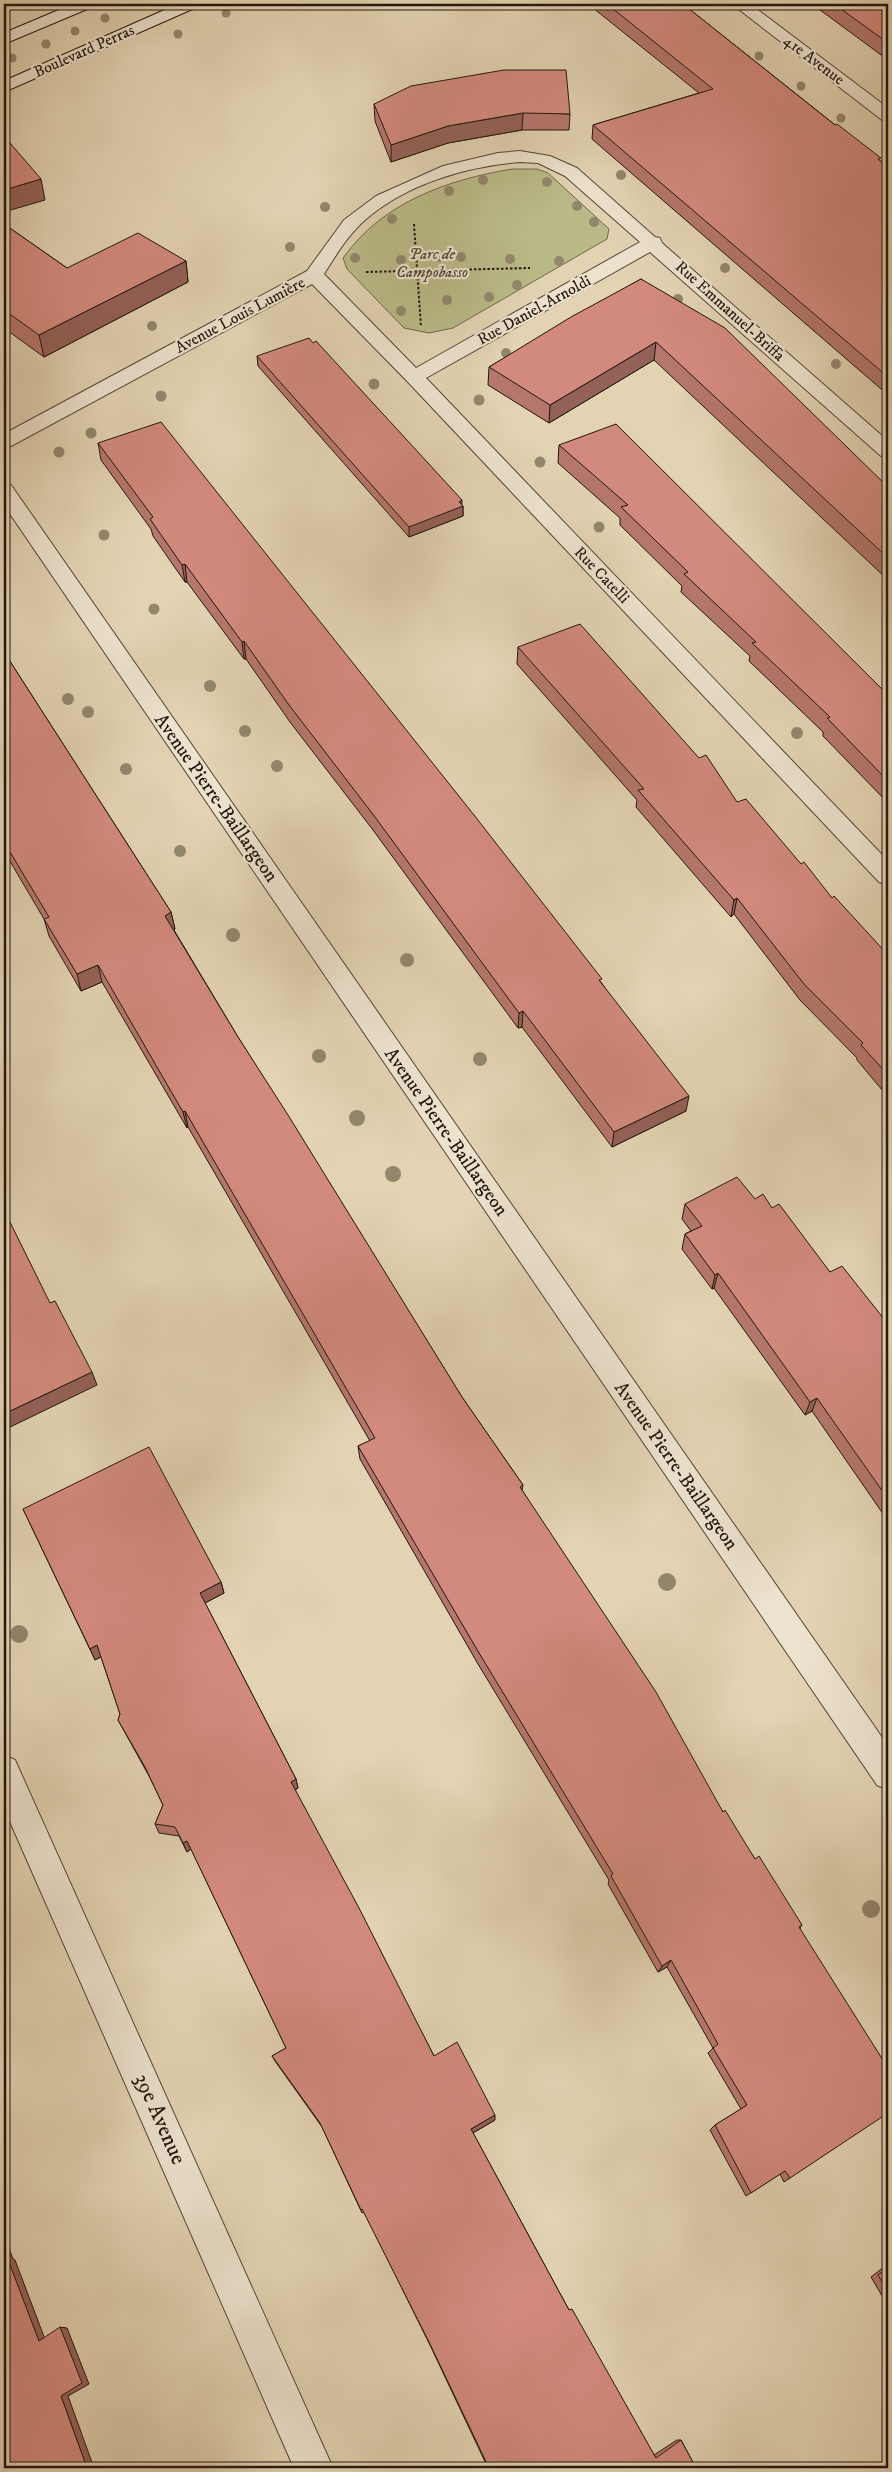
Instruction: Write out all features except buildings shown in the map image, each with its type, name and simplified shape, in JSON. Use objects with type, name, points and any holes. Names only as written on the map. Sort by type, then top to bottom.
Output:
[{"type":"street","points":[[4,39],[86,4]]},
{"type":"street","name":"Boulevard Perras","points":[[4,87],[191,4]]},
{"type":"street","name":"41e Avenue","points":[[740,4],[888,116]]},
{"type":"street","name":"Avenue Louis Lumière","points":[[4,442],[315,274],[335,242],[365,210],[412,184],[442,172],[516,157],[538,158],[557,163],[571,172]]},
{"type":"street","name":"Rue Emmanuel-Briffa","points":[[571,172],[654,242],[888,452]]},
{"type":"street","name":"Rue Daniel-Arnoldi","points":[[414,377],[654,242]]},
{"type":"street","name":"Rue Catelli","points":[[315,274],[888,876]]},
{"type":"street","name":"Avenue Pierre-Baillargeon","points":[[4,490],[888,1774]]},
{"type":"street","name":"39e Avenue","points":[[4,1771],[314,2468]]},
{"type":"path","points":[[412,184],[421,331],[414,377]]},
{"type":"path","points":[[315,274],[534,268]]},
{"type":"green space","name":"Parc de Campobasso","points":[[512,169],[537,169],[548,173],[609,229],[607,239],[453,328],[429,333],[404,328],[347,269],[343,258],[377,222],[397,208],[441,187]]}]
